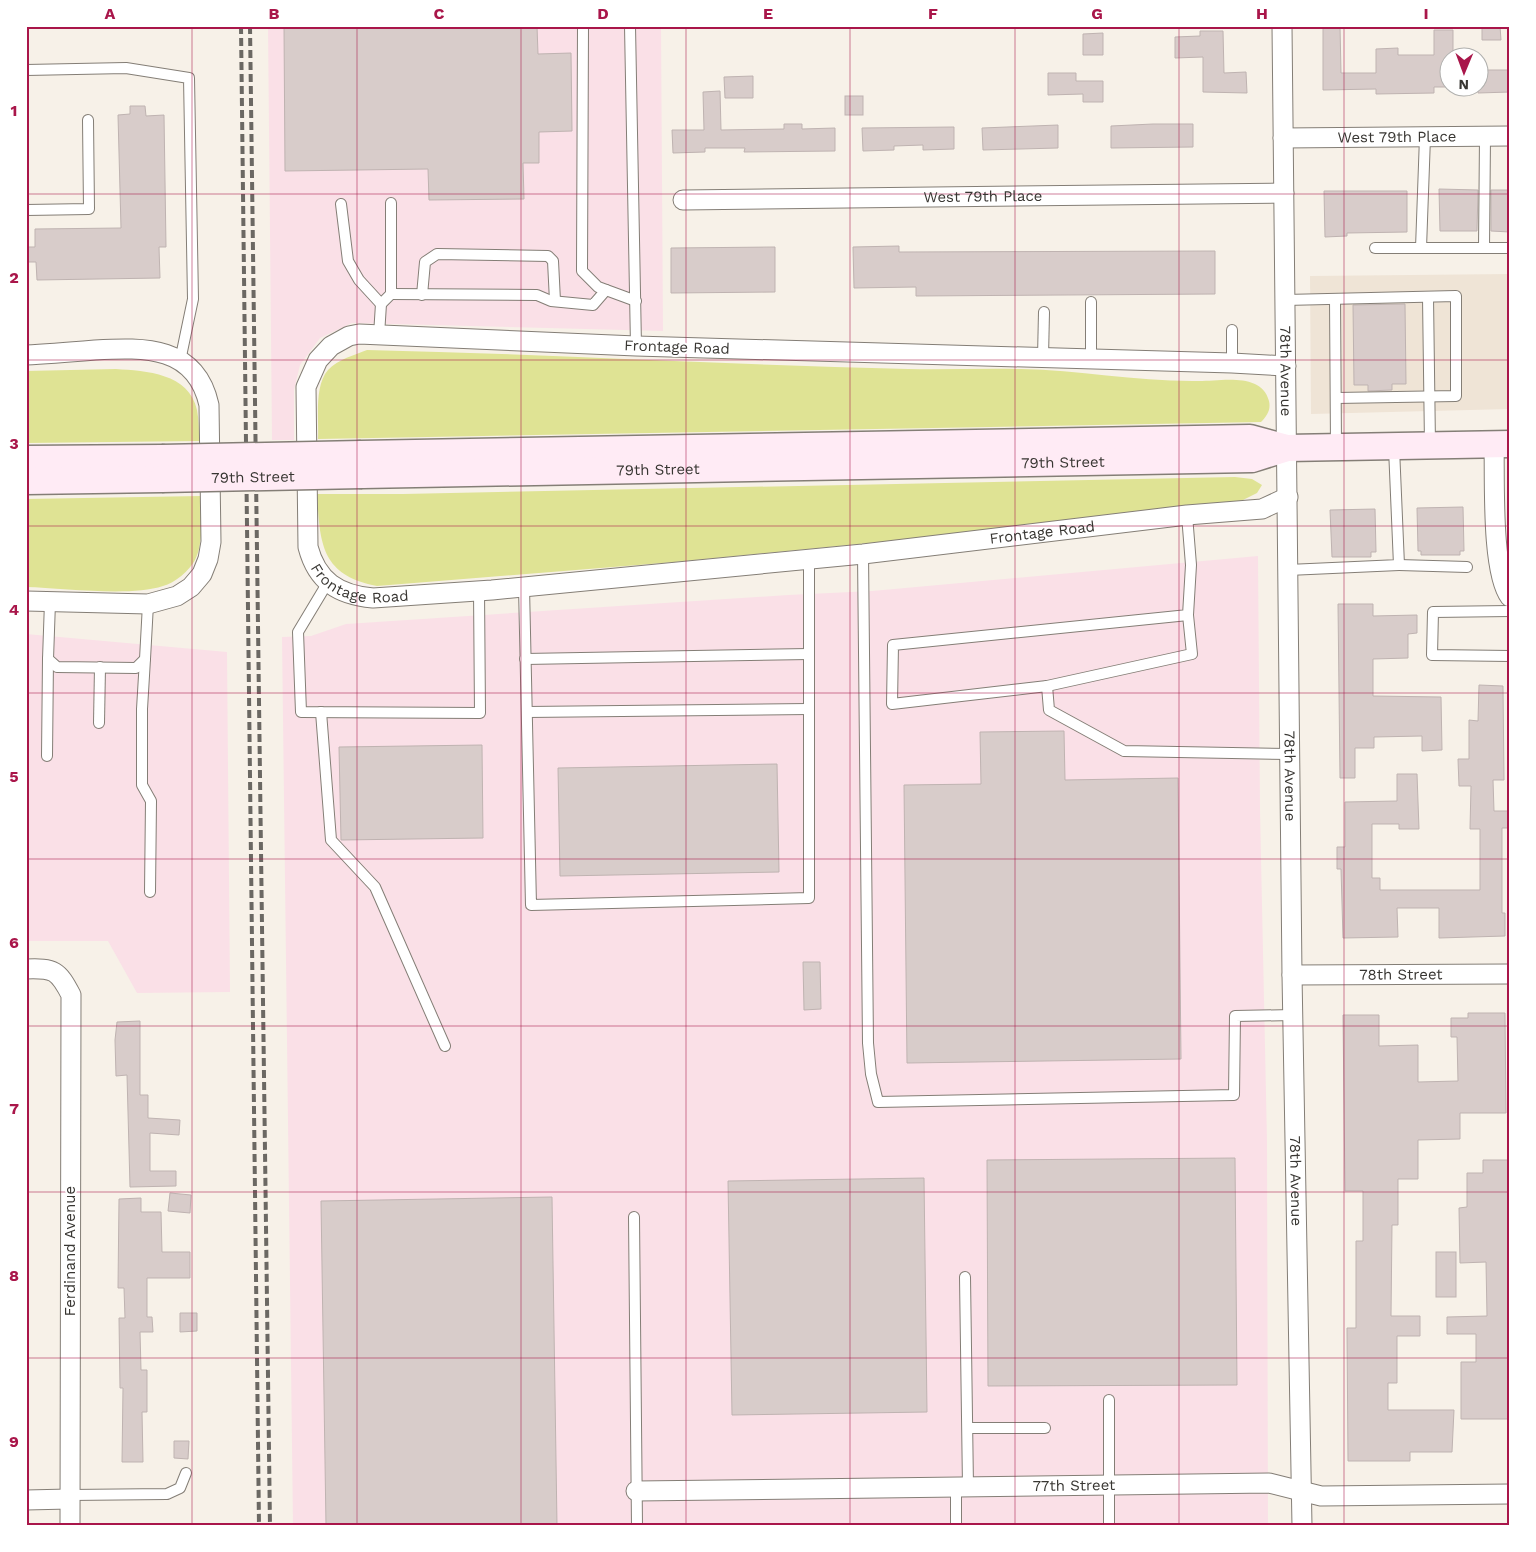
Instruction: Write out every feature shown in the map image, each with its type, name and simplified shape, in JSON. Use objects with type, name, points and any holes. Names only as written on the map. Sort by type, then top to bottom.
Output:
[{"type":"main road","name":"79th Street","points":[[26,481],[162,469],[361,465],[1252,460],[1287,448],[1502,444]]},
{"type":"main road","name":"79th Street","points":[[26,459],[162,469]]},
{"type":"street","name":"78th Avenue","points":[[1282,26],[1292,975],[1302,1526]]},
{"type":"street","name":"West 79th Place","points":[[1284,138],[1510,136]]},
{"type":"street","name":"West 79th Place","points":[[683,200],[1284,193]]},
{"type":"street","name":"Frontage Road","points":[[1286,366],[1232,362],[636,346],[379,334],[349,336],[330,346],[318,360],[306,387],[308,547],[315,568],[328,582],[356,597],[372,598],[479,591],[809,560],[1262,509],[1288,497]]},
{"type":"street","points":[[26,355],[138,348],[166,354],[180,361],[198,377],[206,391],[210,405],[211,542],[202,574],[191,587],[177,596],[148,604],[26,601]]},
{"type":"street","points":[[1502,444],[1498,570],[1510,597]]},
{"type":"street","name":"Ferdinand Avenue","points":[[26,969],[47,968],[56,971],[63,979],[71,995],[70,1526]]},
{"type":"street","name":"78th Street","points":[[1292,975],[1510,974]]},
{"type":"street","name":"77th Street","points":[[636,1491],[1268,1483],[1321,1496],[1510,1494]]},
{"type":"street","points":[[26,1500],[70,1497]]},
{"type":"lane","points":[[583,26],[582,271],[598,287],[636,301]]},
{"type":"lane","points":[[630,26],[636,346]]},
{"type":"lane","points":[[26,70],[126,68],[190,78],[193,299],[180,361]]},
{"type":"lane","points":[[26,210],[89,209],[88,120]]},
{"type":"lane","points":[[1421,248],[1425,137]]},
{"type":"lane","points":[[1484,248],[1485,137]]},
{"type":"lane","points":[[379,334],[381,304],[391,294],[391,203]]},
{"type":"lane","points":[[341,204],[348,261],[360,280],[381,304]]},
{"type":"lane","points":[[1375,248],[1510,248]]},
{"type":"lane","points":[[422,295],[425,262],[437,254],[548,256],[554,261],[555,301]]},
{"type":"lane","points":[[391,294],[537,295],[555,301],[593,304],[599,300],[606,290]]},
{"type":"lane","points":[[1285,300],[1456,296],[1456,396],[1336,398]]},
{"type":"lane","points":[[1428,297],[1430,446]]},
{"type":"lane","points":[[1334,299],[1336,447]]},
{"type":"lane","points":[[1091,358],[1092,302]]},
{"type":"lane","points":[[1043,357],[1044,312]]},
{"type":"lane","points":[[1232,330],[1232,362]]},
{"type":"lane","points":[[1394,446],[1399,566]]},
{"type":"lane","points":[[1187,516],[1191,565],[1188,615],[1192,654],[1047,686],[892,704],[893,646],[1188,615]]},
{"type":"lane","points":[[863,554],[868,1043],[871,1074],[878,1102],[1234,1095],[1235,1016],[1293,1015]]},
{"type":"lane","points":[[524,587],[531,905],[809,898],[809,560]]},
{"type":"lane","points":[[1288,570],[1399,566],[1467,567]]},
{"type":"lane","points":[[328,582],[298,632],[301,712],[480,713],[479,591]]},
{"type":"lane","points":[[47,756],[50,602]]},
{"type":"lane","points":[[148,604],[142,709],[142,785],[151,801],[150,892]]},
{"type":"lane","points":[[1510,611],[1433,612],[1432,655],[1510,656]]},
{"type":"lane","points":[[525,659],[809,654]]},
{"type":"lane","points":[[48,659],[58,667],[136,668],[145,659]]},
{"type":"lane","points":[[99,723],[100,667]]},
{"type":"lane","points":[[1047,686],[1049,710],[1124,751],[1290,754]]},
{"type":"lane","points":[[526,712],[809,709]]},
{"type":"lane","points":[[321,712],[331,840],[374,887],[445,1046]]},
{"type":"lane","points":[[634,1217],[637,1526]]},
{"type":"lane","points":[[956,1526],[968,1428],[965,1277]]},
{"type":"lane","points":[[1109,1400],[1107,1485],[1109,1526]]},
{"type":"lane","points":[[968,1428],[1045,1428]]},
{"type":"lane","points":[[70,1497],[167,1494],[180,1488],[186,1473]]},
{"type":"shaded area","points":[[268,26],[661,26],[663,331],[352,323],[320,338],[300,365],[294,390],[294,440],[272,440]]},
{"type":"shaded area","points":[[1510,274],[1510,409],[1311,414],[1310,276]]},
{"type":"shaded area","points":[[1258,556],[1260,810],[1267,1141],[1268,1526],[293,1526],[282,637],[311,636],[346,624],[872,591]]},
{"type":"shaded area","points":[[26,634],[227,652],[230,992],[137,993],[108,941],[26,941]]},
{"type":"green space","points":[[367,350],[840,367],[1021,369],[1065,371],[1155,380],[1240,380],[1250,382],[1265,392],[1269,401],[1269,410],[1261,422],[318,439],[319,394],[324,377],[332,366]]},
{"type":"green space","points":[[116,369],[165,376],[185,388],[197,410],[199,441],[26,443],[26,371]]},
{"type":"green space","points":[[1235,477],[1252,479],[1262,485],[1257,493],[1237,503],[1115,519],[675,562],[377,586],[358,581],[344,574],[327,555],[320,528],[317,494],[403,494]]},
{"type":"green space","points":[[201,496],[201,529],[198,553],[189,568],[172,582],[163,586],[133,591],[26,587],[26,499]]},
{"type":"building","points":[[284,26],[537,26],[538,54],[571,53],[572,131],[539,132],[539,163],[523,163],[524,199],[429,200],[428,169],[285,171]]},
{"type":"building","points":[[1323,26],[1340,26],[1341,73],[1376,73],[1376,49],[1398,48],[1398,55],[1434,55],[1434,30],[1453,30],[1453,48],[1438,48],[1438,87],[1434,87],[1434,93],[1376,94],[1376,89],[1323,90]]},
{"type":"building","points":[[1482,26],[1500,26],[1501,40],[1482,40]]},
{"type":"building","points":[[1200,31],[1223,31],[1224,73],[1246,72],[1247,93],[1203,92],[1203,57],[1175,58],[1175,37],[1200,36]]},
{"type":"building","points":[[1103,33],[1103,55],[1083,55],[1083,34]]},
{"type":"building","points":[[1488,70],[1510,70],[1510,92],[1488,93]]},
{"type":"building","points":[[1048,73],[1076,73],[1076,81],[1103,81],[1103,102],[1083,102],[1083,94],[1048,95]]},
{"type":"building","points":[[753,76],[753,98],[725,98],[724,77]]},
{"type":"building","points":[[720,91],[721,130],[784,129],[784,124],[802,124],[802,129],[835,128],[835,151],[744,152],[745,148],[705,148],[705,152],[673,153],[672,130],[704,130],[703,92]]},
{"type":"building","points":[[845,96],[863,96],[863,115],[845,115]]},
{"type":"building","points":[[130,106],[145,106],[146,116],[164,115],[166,247],[159,247],[160,278],[37,280],[36,262],[28,262],[28,247],[35,247],[35,229],[121,228],[118,115],[130,114]]},
{"type":"building","points":[[1193,124],[1193,147],[1111,148],[1111,126]]},
{"type":"building","points":[[1058,125],[1058,148],[983,150],[982,128]]},
{"type":"building","points":[[954,127],[954,149],[923,150],[923,145],[894,146],[894,150],[863,151],[862,128]]},
{"type":"building","points":[[1439,189],[1478,190],[1477,231],[1440,231]]},
{"type":"building","points":[[1491,190],[1510,190],[1510,232],[1491,231]]},
{"type":"building","points":[[1324,191],[1407,191],[1407,232],[1347,233],[1347,236],[1325,237]]},
{"type":"building","points":[[899,246],[899,252],[1215,251],[1215,294],[916,296],[916,287],[854,288],[853,247]]},
{"type":"building","points":[[775,247],[775,292],[671,293],[671,248]]},
{"type":"building","points":[[1405,304],[1406,384],[1392,384],[1392,390],[1368,391],[1368,385],[1354,385],[1353,305]]},
{"type":"building","points":[[1463,507],[1464,551],[1460,551],[1460,555],[1421,555],[1421,551],[1418,551],[1417,508]]},
{"type":"building","points":[[1375,509],[1376,552],[1371,552],[1371,557],[1332,557],[1330,510]]},
{"type":"building","points":[[1338,604],[1373,604],[1373,616],[1417,615],[1417,633],[1408,634],[1408,658],[1373,659],[1373,696],[1441,697],[1442,750],[1422,751],[1422,736],[1374,737],[1374,748],[1355,748],[1355,778],[1340,778]]},
{"type":"building","points":[[1479,685],[1503,686],[1504,780],[1493,780],[1494,811],[1508,811],[1508,828],[1502,828],[1502,913],[1505,913],[1505,936],[1439,938],[1439,908],[1397,908],[1398,937],[1343,938],[1341,869],[1337,869],[1337,847],[1345,847],[1345,802],[1397,801],[1397,774],[1417,774],[1419,829],[1399,829],[1399,824],[1372,824],[1372,878],[1380,878],[1380,890],[1480,890],[1480,829],[1470,829],[1471,786],[1459,786],[1458,759],[1469,759],[1469,720],[1478,721]]},
{"type":"building","points":[[1064,731],[1065,780],[1178,778],[1181,1059],[907,1063],[904,785],[981,784],[980,732]]},
{"type":"building","points":[[482,745],[483,838],[341,840],[339,747]]},
{"type":"building","points":[[777,764],[779,872],[560,876],[558,768]]},
{"type":"building","points":[[803,962],[820,962],[821,1009],[804,1010]]},
{"type":"building","points":[[1468,1013],[1505,1013],[1506,1113],[1460,1113],[1460,1139],[1418,1140],[1418,1179],[1398,1179],[1398,1225],[1392,1225],[1391,1316],[1420,1316],[1420,1336],[1397,1336],[1397,1383],[1388,1383],[1388,1410],[1454,1410],[1452,1452],[1410,1452],[1410,1461],[1348,1461],[1347,1328],[1356,1328],[1356,1241],[1363,1241],[1363,1191],[1345,1191],[1343,1015],[1379,1015],[1379,1046],[1418,1045],[1418,1082],[1458,1081],[1457,1037],[1451,1037],[1451,1018],[1468,1018]]},
{"type":"building","points":[[140,1021],[140,1095],[148,1095],[148,1118],[180,1120],[179,1135],[150,1133],[150,1171],[176,1171],[176,1186],[130,1187],[127,1075],[116,1076],[115,1040],[117,1022]]},
{"type":"building","points":[[1235,1158],[1237,1385],[988,1386],[987,1160]]},
{"type":"building","points":[[1483,1160],[1508,1160],[1510,1419],[1461,1419],[1461,1362],[1476,1362],[1476,1334],[1447,1334],[1447,1317],[1487,1316],[1486,1262],[1460,1263],[1459,1208],[1467,1207],[1467,1173],[1483,1173]]},
{"type":"building","points":[[924,1178],[927,1412],[732,1415],[728,1181]]},
{"type":"building","points":[[170,1193],[191,1195],[190,1213],[168,1211]]},
{"type":"building","points":[[552,1197],[557,1526],[326,1526],[321,1201]]},
{"type":"building","points":[[141,1198],[141,1212],[161,1212],[162,1252],[190,1252],[190,1278],[147,1278],[147,1317],[152,1317],[153,1332],[140,1332],[141,1370],[147,1370],[147,1412],[142,1412],[143,1462],[122,1462],[123,1388],[120,1388],[119,1318],[125,1318],[124,1288],[118,1288],[119,1199]]},
{"type":"building","points":[[1436,1252],[1456,1252],[1456,1297],[1436,1297]]},
{"type":"building","points":[[180,1313],[197,1313],[197,1331],[180,1332]]},
{"type":"building","points":[[174,1441],[189,1441],[188,1459],[174,1458]]},
{"type":"railway","points":[[241,26],[259,1526]]},
{"type":"railway","points":[[250,26],[270,1526]]}]
